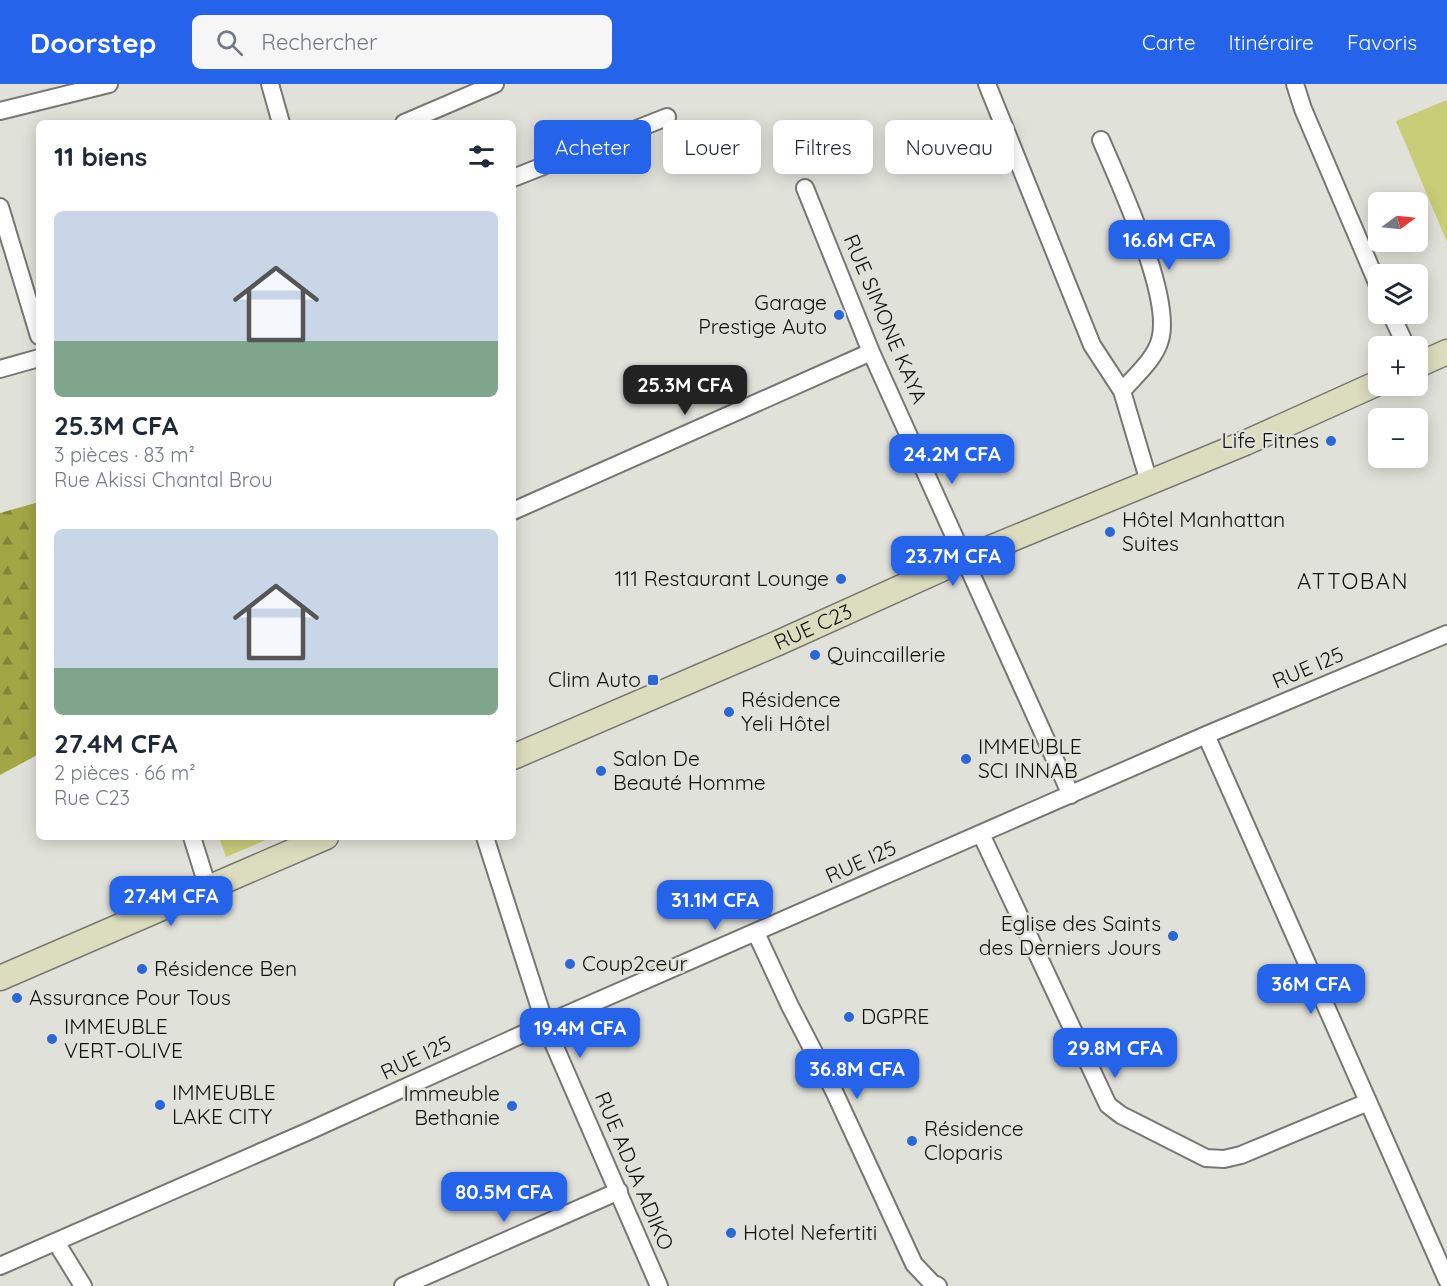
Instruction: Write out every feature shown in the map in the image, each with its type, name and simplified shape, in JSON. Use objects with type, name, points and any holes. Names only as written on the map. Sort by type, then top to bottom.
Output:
[{"type":"street","points":[[0,111],[109,84]]},
{"type":"street","points":[[270,84],[280,120]]},
{"type":"street","points":[[411,120],[495,84]]},
{"type":"street","points":[[987,84],[1092,345],[1122,391],[1149,482]]},
{"type":"street","points":[[1294,84],[1369,264]]},
{"type":"street","points":[[516,177],[667,117]]},
{"type":"street","points":[[1101,140],[1146,251],[1164,321],[1160,341],[1152,356],[1122,391]]},
{"type":"street","name":"RUE SIMONE KAYA","points":[[806,188],[872,352],[1071,795]]},
{"type":"street","points":[[0,207],[36,326]]},
{"type":"street","points":[[516,511],[872,352]]},
{"type":"street","points":[[1428,361],[1447,352]]},
{"type":"street","points":[[0,369],[36,359]]},
{"type":"street","name":"RUE C23","points":[[516,756],[778,643],[966,558],[1245,443],[1368,387]]},
{"type":"street","name":"RUE I25","points":[[0,1266],[320,1127],[545,1024],[1206,735],[1447,634]]},
{"type":"street","points":[[1206,735],[1447,1280]]},
{"type":"street","points":[[981,834],[1108,1105],[1121,1115],[1206,1158],[1224,1159],[1240,1155],[1368,1102]]},
{"type":"street","points":[[193,840],[208,888]]},
{"type":"street","points":[[0,978],[319,840]]},
{"type":"street","name":"RUE ADJA ADIKO","points":[[486,840],[545,1024],[659,1286]]},
{"type":"street","points":[[756,933],[790,1006],[833,1089],[914,1264],[938,1286]]},
{"type":"street","points":[[410,1285],[619,1191]]},
{"type":"street","points":[[56,1242],[83,1286]]},
{"type":"green space","points":[[1447,100],[1447,242],[1428,192],[1426,192],[1396,121]]},
{"type":"green space","points":[[36,503],[36,756],[0,775],[0,513]]},
{"type":"green space","points":[[220,840],[266,840],[226,857]]},
{"type":"place","name":"Garage Prestige Auto","points":[[839,315]]},
{"type":"place","name":"Life Fitnes","points":[[1331,441]]},
{"type":"place","name":"Hôtel Manhattan Suites","points":[[1110,532]]},
{"type":"place","name":"111 Restaurant Lounge","points":[[841,579]]},
{"type":"place","name":"Quincaillerie","points":[[815,655]]},
{"type":"place","name":"Clim Auto","points":[[653,680]]},
{"type":"place","name":"Résidence Yeli Hôtel","points":[[729,712]]},
{"type":"place","name":"IMMEUBLE SCI INNAB","points":[[966,759]]},
{"type":"place","name":"Salon De Beauté Homme","points":[[601,771]]},
{"type":"place","name":"Eglise des Saints des Derniers Jours","points":[[1173,936]]},
{"type":"place","name":"Coup2ceur","points":[[570,964]]},
{"type":"place","name":"Résidence Ben","points":[[142,969]]},
{"type":"place","name":"Assurance Pour Tous","points":[[17,998]]},
{"type":"place","name":"DGPRE","points":[[849,1017]]},
{"type":"place","name":"IMMEUBLE VERT-OLIVE","points":[[52,1039]]},
{"type":"place","name":"IMMEUBLE LAKE CITY","points":[[160,1105]]},
{"type":"place","name":"Immeuble Bethanie","points":[[512,1106]]},
{"type":"place","name":"Résidence Cloparis","points":[[912,1141]]},
{"type":"place","name":"Hotel Nefertiti","points":[[731,1233]]},
{"type":"district","name":"ATTOBAN","points":[[1353,581]]}]
